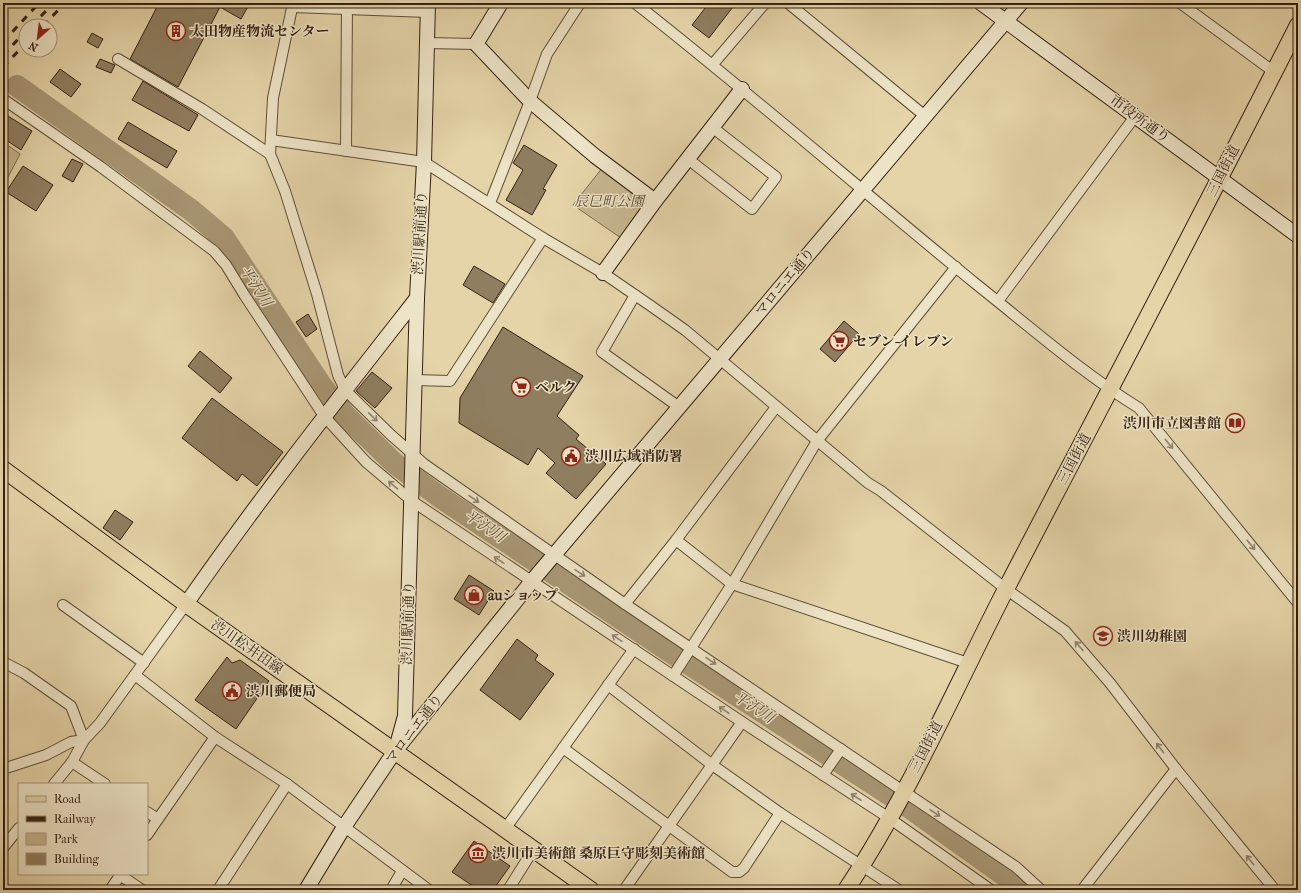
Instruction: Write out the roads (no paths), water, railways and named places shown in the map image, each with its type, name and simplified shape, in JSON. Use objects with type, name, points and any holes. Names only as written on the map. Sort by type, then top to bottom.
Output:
[{"type":"main road","name":"三国街道","points":[[846,890],[862,866],[903,793],[1006,589],[1298,25]]},
{"type":"main road","name":"渋川松井田線","points":[[3,470],[186,604],[591,890]]},
{"type":"street","points":[[476,44],[501,3]]},
{"type":"street","points":[[490,204],[547,54],[580,3]]},
{"type":"street","points":[[635,3],[713,64],[998,301],[1110,390],[1139,408],[1298,603]]},
{"type":"street","points":[[713,64],[765,3]]},
{"type":"street","points":[[788,3],[925,116]]},
{"type":"street","name":"市役所通り","points":[[981,3],[1136,115],[1298,236]]},
{"type":"street","name":"マロニエ通り","points":[[306,890],[344,827],[395,751],[534,579],[1021,3]]},
{"type":"street","points":[[1180,3],[1274,72]]},
{"type":"street","points":[[428,8],[292,5],[273,98],[270,154],[287,199],[317,294],[338,375],[344,391],[413,459],[552,558],[625,604],[690,650],[1016,867],[1041,890]]},
{"type":"street","points":[[346,151],[347,6]]},
{"type":"street","name":"渋川駅前通り","points":[[395,751],[405,716],[417,298],[424,162],[428,8]]},
{"type":"street","points":[[427,43],[476,44],[530,101],[595,156],[655,201]]},
{"type":"street","points":[[118,59],[202,109],[270,154]]},
{"type":"street","points":[[603,273],[655,201],[742,89]]},
{"type":"street","points":[[3,99],[101,167],[214,251],[226,265],[245,296],[326,414],[366,462],[412,498],[534,579],[634,649],[676,672],[742,722],[823,775],[891,814],[991,890]]},
{"type":"street","points":[[998,301],[1136,115]]},
{"type":"street","points":[[688,159],[752,209],[776,177],[712,127]]},
{"type":"street","points":[[271,140],[424,162],[543,238],[603,273],[685,330],[817,441],[1006,589],[1065,631],[1110,683],[1176,769],[1275,890]]},
{"type":"street","points":[[415,380],[450,381],[543,238]]},
{"type":"street","points":[[676,672],[732,584],[817,441],[956,267]]},
{"type":"street","points":[[636,295],[602,352],[679,407]]},
{"type":"street","points":[[55,783],[72,762],[84,740],[100,723],[144,663],[232,537],[417,298]]},
{"type":"street","points":[[625,604],[676,540],[776,407]]},
{"type":"street","points":[[676,540],[732,584],[968,663]]},
{"type":"street","points":[[63,605],[144,663]]},
{"type":"street","points":[[505,829],[634,649]]},
{"type":"street","points":[[3,662],[24,673],[71,706],[84,740]]},
{"type":"street","points":[[135,675],[215,737],[287,784],[429,890]]},
{"type":"street","points":[[608,685],[711,764],[780,813],[899,890]]},
{"type":"street","points":[[624,890],[669,827],[711,764],[742,722]]},
{"type":"street","points":[[148,834],[215,737]]},
{"type":"street","points":[[3,769],[46,755],[71,742],[84,740]]},
{"type":"street","points":[[563,748],[732,872],[739,872],[744,868],[780,813]]},
{"type":"street","points":[[823,775],[840,750]]},
{"type":"street","points":[[72,762],[104,783]]},
{"type":"street","points":[[1082,890],[1176,769]]},
{"type":"street","points":[[218,890],[287,784]]},
{"type":"street","points":[[148,813],[158,819]]},
{"type":"street","points":[[3,848],[18,829]]},
{"type":"street","points":[[508,890],[533,850]]},
{"type":"street","points":[[391,890],[402,871]]},
{"type":"street","points":[[110,890],[120,875],[142,890]]},
{"type":"waterway","name":"平沢川","points":[[17,86],[191,210],[224,238],[321,385],[344,414],[394,463],[440,497],[666,649],[910,808],[1025,890]]},
{"type":"railway","points":[[3,42],[39,3]]},
{"type":"railway","points":[[39,18],[54,3]]},
{"type":"railway","points":[[51,18],[65,3]]},
{"type":"railway","points":[[3,55],[18,39]]},
{"type":"railway","points":[[3,67],[18,51]]},
{"type":"place","name":"太田物産物流センター","points":[[176,31]]},
{"type":"place","name":"セブン-イレブン","points":[[839,341]]},
{"type":"place","name":"ベルク","points":[[521,387]]},
{"type":"place","name":"渋川市立図書館","points":[[1235,423]]},
{"type":"place","name":"渋川広域消防署","points":[[571,456]]},
{"type":"place","name":"auショップ","points":[[474,595]]},
{"type":"place","name":"渋川幼稚園","points":[[1103,636]]},
{"type":"place","name":"渋川郵便局","points":[[232,691]]},
{"type":"place","name":"渋川市美術館 桑原巨守彫刻美術館","points":[[478,853]]},
{"type":"park label","name":"辰巳町公園","points":[[609,201]]}]
